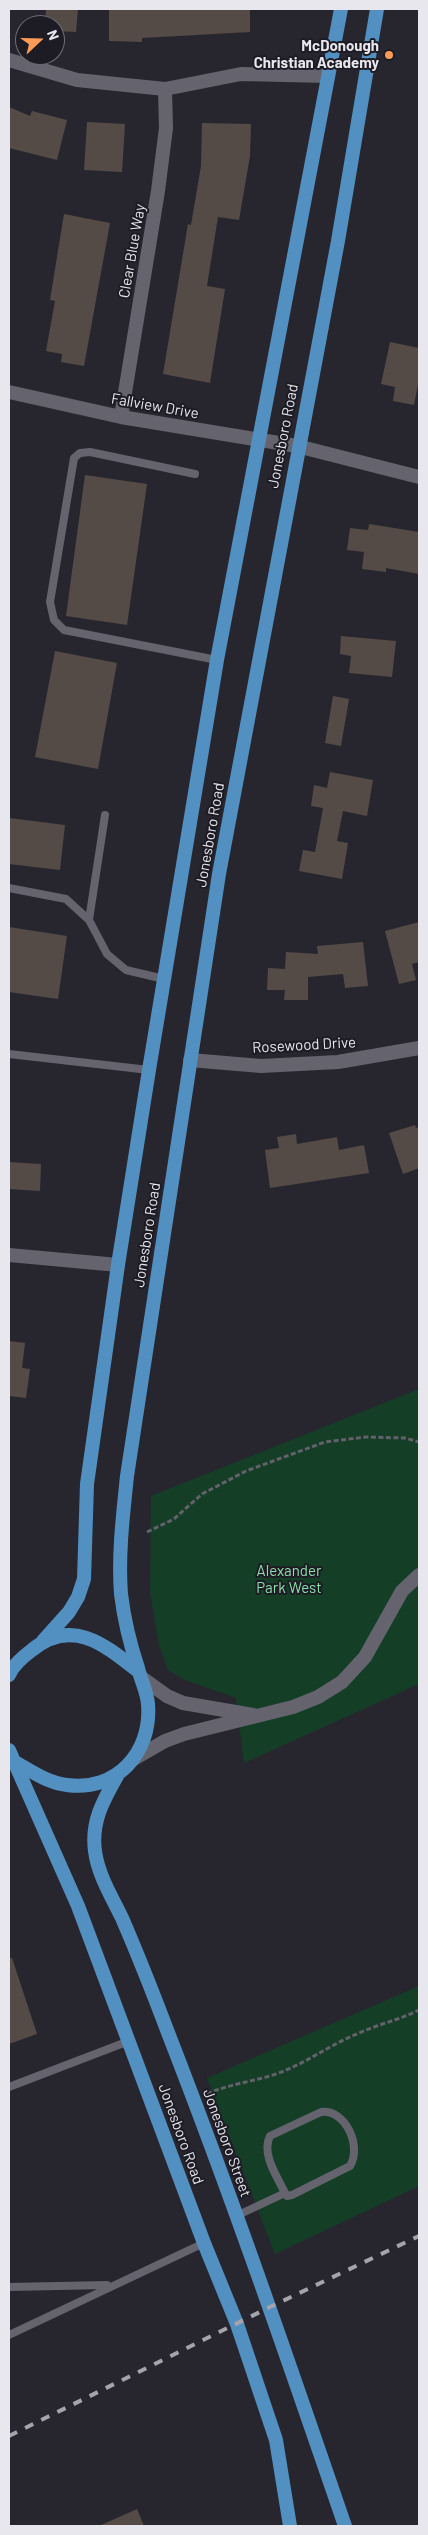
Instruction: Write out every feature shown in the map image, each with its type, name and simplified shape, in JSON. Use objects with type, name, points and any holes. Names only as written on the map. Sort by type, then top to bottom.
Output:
[{"type":"main road","name":"Jonesboro Road","points":[[9,1673],[43,1641],[69,1612],[78,1597],[84,1580],[87,1484],[118,1265],[149,1070],[217,660],[341,9]]},
{"type":"main road","name":"Jonesboro Road","points":[[117,1776],[132,1760],[144,1738],[147,1723],[147,1695],[127,1630],[121,1594],[122,1530],[127,1476],[219,874],[297,446],[338,241],[377,9]]},
{"type":"main road","points":[[43,1641],[74,1635],[94,1640],[140,1674]]},
{"type":"main road","name":"Jonesboro Road","points":[[10,1754],[78,1906],[204,2243],[237,2324],[276,2440],[290,2526]]},
{"type":"main road","points":[[10,1754],[52,1782],[66,1785],[94,1785],[117,1776]]},
{"type":"main road","name":"Jonesboro Street","points":[[117,1776],[98,1810],[96,1820],[94,1833],[99,1867],[164,2022],[236,2216],[345,2526]]},
{"type":"street","points":[[9,60],[77,80],[164,89],[241,74],[328,76]]},
{"type":"street","name":"Clear Blue Way","points":[[121,417],[158,190],[166,128],[164,89]]},
{"type":"street","name":"Fallview Drive","points":[[9,392],[121,417],[297,446],[419,477]]},
{"type":"street","name":"Rosewood Drive","points":[[190,1060],[261,1066],[338,1062],[419,1048]]},
{"type":"street","points":[[9,1255],[118,1265]]},
{"type":"street","points":[[132,1760],[165,1741],[254,1715],[293,1707],[318,1696],[342,1682],[365,1657],[402,1591],[419,1575]]},
{"type":"street","points":[[140,1674],[167,1696],[183,1703],[254,1715]]},
{"type":"lane","points":[[195,474],[90,452],[80,453],[74,458],[50,602],[54,620],[64,630],[217,660]]},
{"type":"lane","points":[[89,920],[105,815]]},
{"type":"lane","points":[[9,888],[66,899],[89,920],[107,954],[126,970],[164,979]]},
{"type":"lane","points":[[9,1054],[149,1070]]},
{"type":"lane","points":[[9,2087],[129,2041]]},
{"type":"lane","points":[[328,2111],[337,2114],[347,2126],[354,2143],[354,2159],[350,2166],[292,2196],[287,2196],[285,2193],[266,2151],[270,2136],[321,2112],[328,2111]]},
{"type":"lane","points":[[236,2216],[285,2193]]},
{"type":"lane","points":[[9,2335],[204,2243]]},
{"type":"lane","points":[[9,2287],[112,2285]]},
{"type":"path","points":[[147,1532],[174,1519],[202,1494],[246,1471],[317,1444],[366,1437],[405,1438],[419,1442]]},
{"type":"path","points":[[207,2094],[224,2086],[290,2068],[359,2032],[385,2025],[419,2010]]},
{"type":"green space","name":"Alexander Park West","points":[[419,1389],[419,1684],[244,1763],[236,1698],[185,1680],[168,1670],[159,1646],[150,1592],[151,1496]]},
{"type":"green space","points":[[419,1986],[419,2186],[275,2254],[207,2078]]},
{"type":"building","points":[[46,9],[78,9],[76,32],[65,31],[65,15],[46,15]]},
{"type":"building","points":[[109,9],[250,9],[250,32],[142,38],[142,42],[109,41]]},
{"type":"building","points":[[9,107],[30,116],[32,111],[67,120],[57,160],[9,148]]},
{"type":"building","points":[[87,122],[125,124],[122,172],[84,170]]},
{"type":"building","points":[[202,123],[251,124],[250,156],[239,220],[218,217],[207,286],[225,289],[210,383],[163,374],[188,224],[191,225],[201,166]]},
{"type":"building","points":[[64,214],[110,223],[84,366],[61,362],[62,354],[46,351],[55,301],[50,300]]},
{"type":"building","points":[[390,342],[419,348],[419,379],[414,405],[393,401],[395,387],[381,384]]},
{"type":"building","points":[[85,475],[147,484],[127,625],[66,616]]},
{"type":"building","points":[[369,524],[419,532],[419,574],[386,568],[386,572],[362,569],[364,552],[347,550],[350,528],[368,530]]},
{"type":"building","points":[[341,636],[396,641],[392,677],[349,673],[351,656],[340,654]]},
{"type":"building","points":[[55,651],[117,663],[98,769],[35,757]]},
{"type":"building","points":[[333,696],[349,699],[341,746],[325,743]]},
{"type":"building","points":[[330,772],[373,780],[367,816],[343,811],[337,841],[348,843],[342,879],[299,871],[303,850],[315,852],[323,808],[311,806],[314,785],[327,788]]},
{"type":"building","points":[[9,818],[65,825],[60,870],[9,864]]},
{"type":"building","points":[[419,922],[419,962],[412,964],[416,980],[399,984],[385,931]]},
{"type":"building","points":[[9,927],[67,936],[58,999],[9,992]]},
{"type":"building","points":[[363,942],[368,986],[345,988],[343,974],[308,977],[308,1000],[284,1000],[285,990],[267,990],[268,968],[285,969],[286,952],[318,954],[317,946]]},
{"type":"building","points":[[415,1125],[416,1128],[419,1127],[419,1168],[403,1174],[389,1133]]},
{"type":"building","points":[[296,1134],[297,1144],[337,1137],[339,1150],[364,1145],[369,1173],[270,1188],[265,1150],[279,1148],[277,1137]]},
{"type":"building","points":[[9,1162],[41,1164],[40,1191],[9,1189]]},
{"type":"building","points":[[9,1341],[25,1343],[22,1368],[30,1369],[26,1398],[9,1396]]},
{"type":"building","points":[[9,1958],[12,1958],[37,2034],[9,2044]]},
{"type":"building","points":[[137,2509],[144,2526],[99,2526]]},
{"type":"railway","points":[[9,2436],[270,2307],[419,2236]]},
{"type":"place","name":"McDonough Christian Academy","points":[[389,55]]}]
